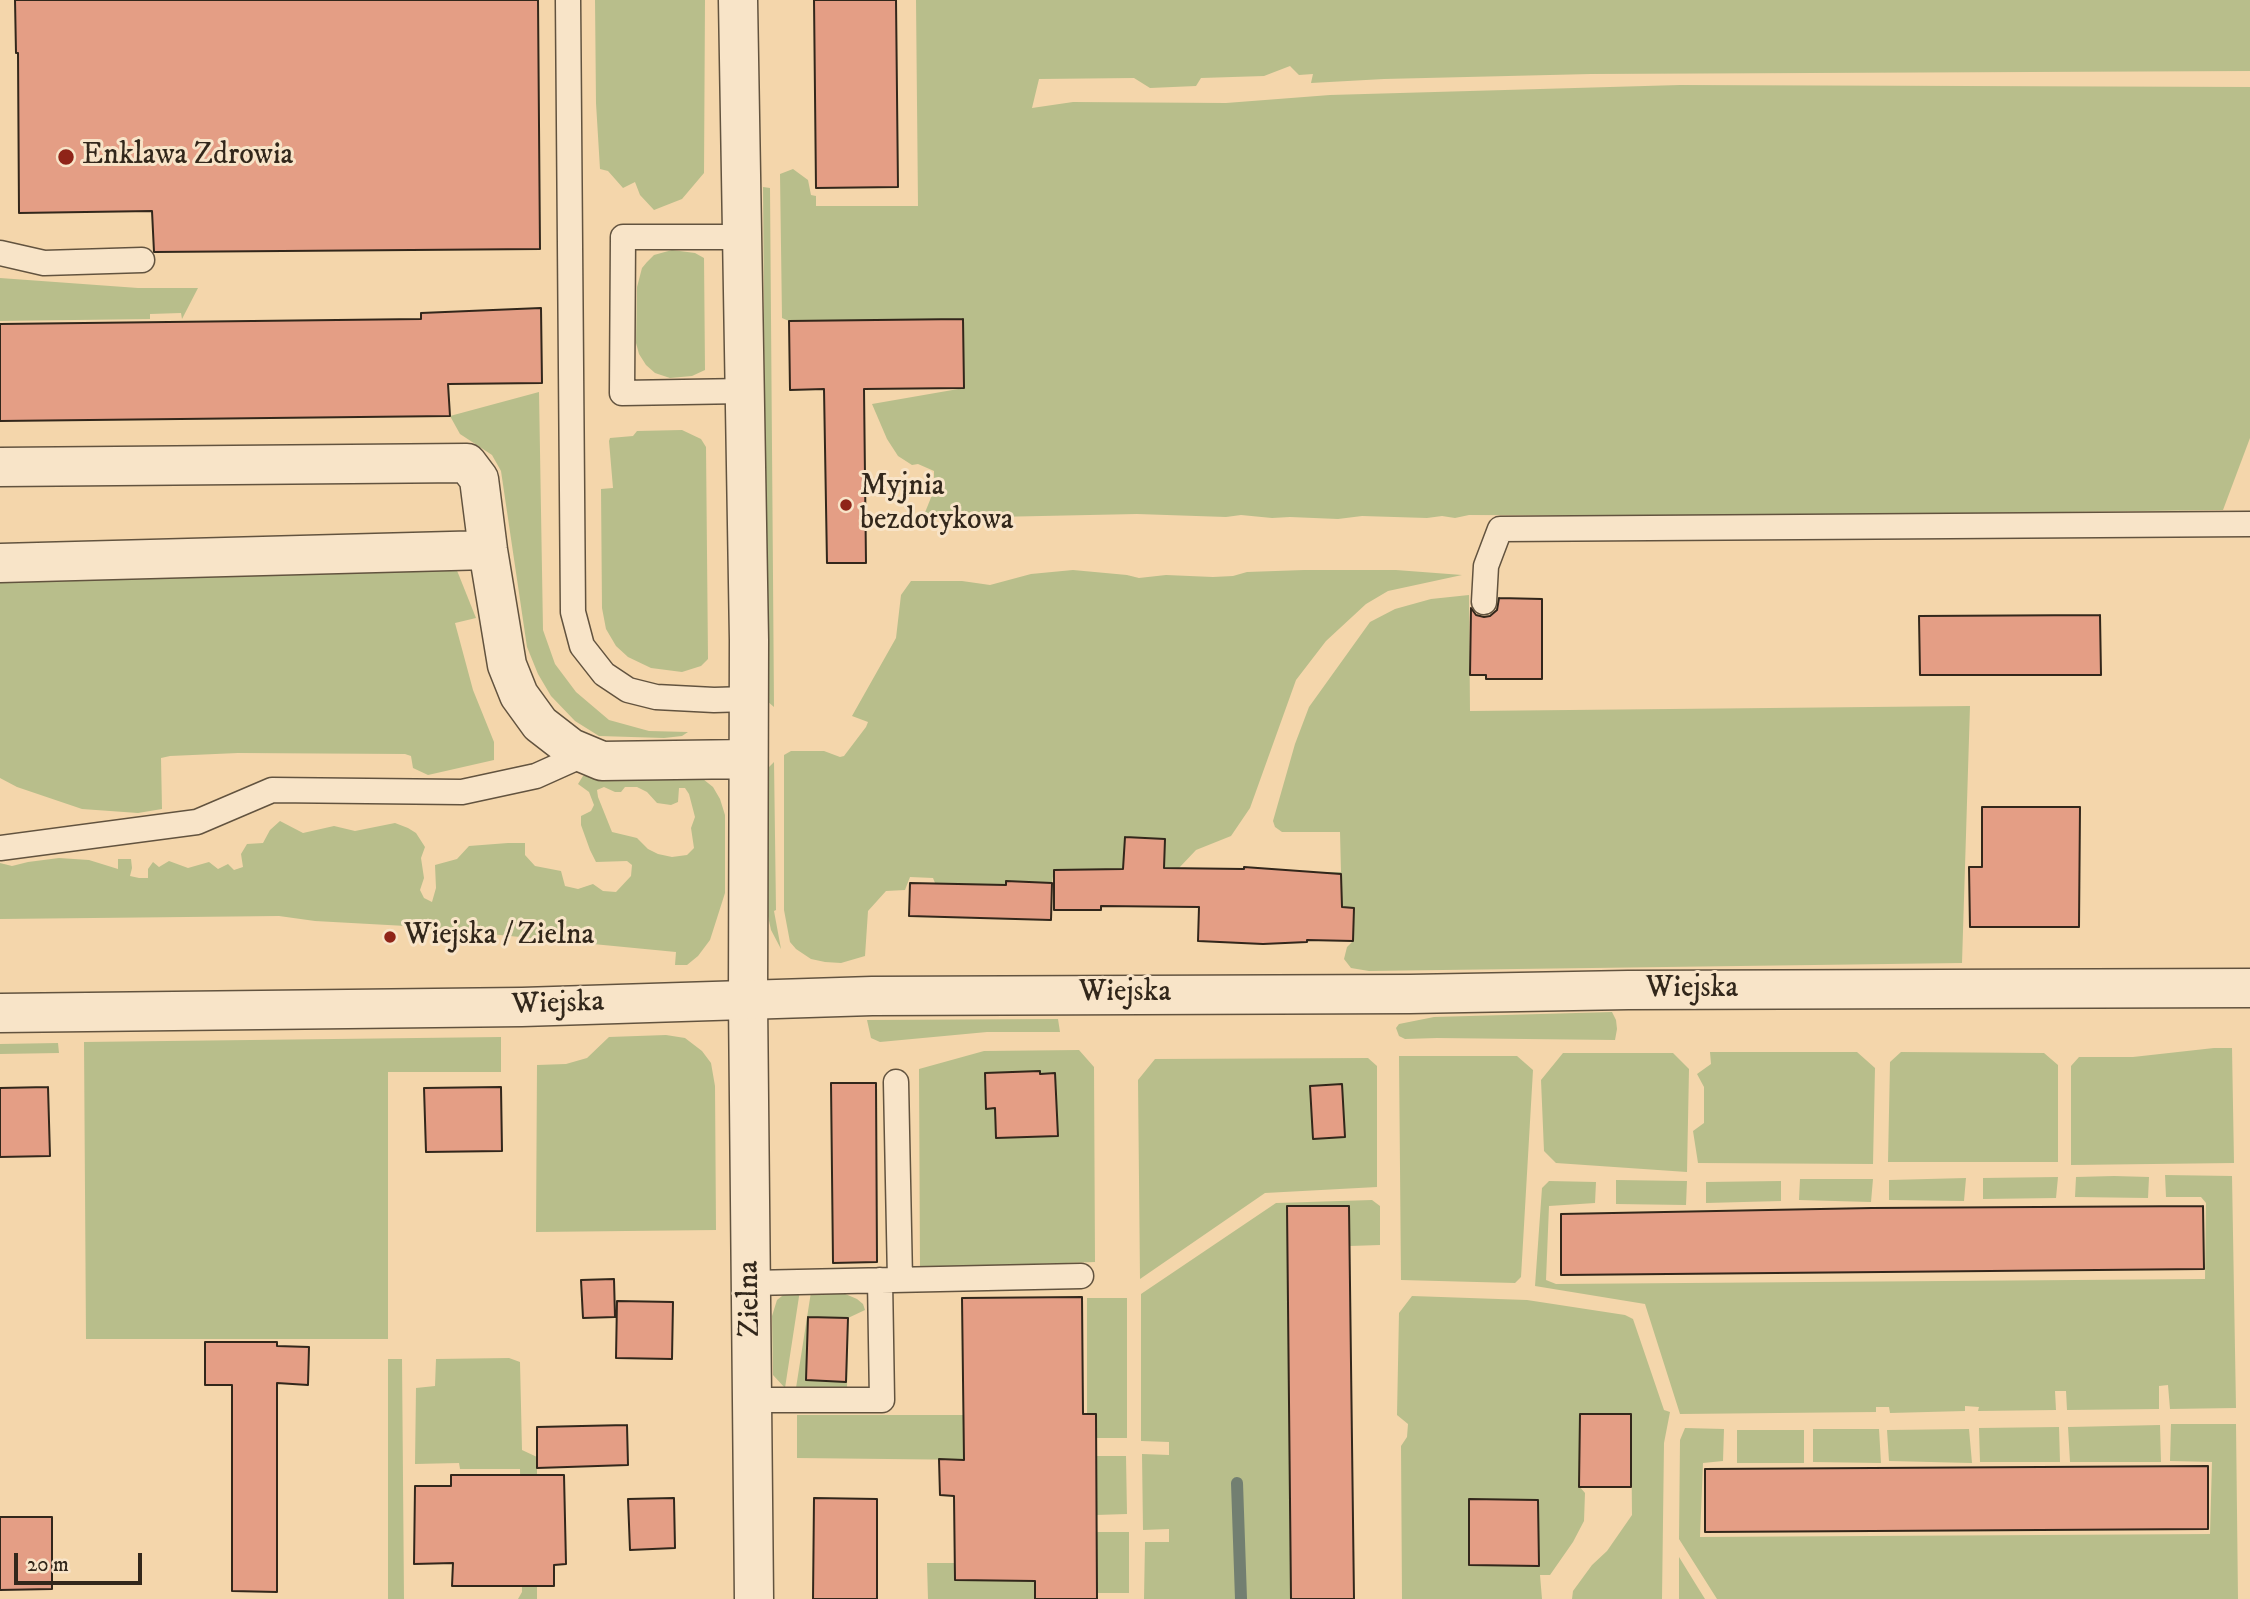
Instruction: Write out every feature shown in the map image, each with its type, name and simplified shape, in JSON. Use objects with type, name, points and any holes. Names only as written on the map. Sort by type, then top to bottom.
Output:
[{"type":"street","name":"Zielna","points":[[738,0],[745,391],[754,1599]]},
{"type":"street","points":[[0,467],[467,463],[479,479],[507,665],[519,695],[540,724],[571,748],[602,761],[748,759]]},
{"type":"street","points":[[0,563],[488,550]]},
{"type":"street","name":"Wiejska","points":[[0,1013],[407,1009],[872,996],[1410,995],[1628,990],[2250,988]]},
{"type":"lane","points":[[568,0],[573,612],[582,646],[604,674],[628,690],[656,697],[748,699]]},
{"type":"lane","points":[[742,237],[623,237],[622,393],[745,391]]},
{"type":"lane","points":[[0,253],[44,263],[142,260]]},
{"type":"lane","points":[[1484,602],[1486,566],[1500,528],[2250,524]]},
{"type":"lane","points":[[0,848],[197,822],[272,790],[462,792],[536,776],[584,754]]},
{"type":"lane","points":[[752,1400],[882,1400],[890,1280],[896,1082]]},
{"type":"lane","points":[[751,1283],[1081,1276]]},
{"type":"green space","points":[[595,0],[705,0],[704,173],[682,199],[654,210],[640,195],[635,182],[623,188],[608,171],[600,169]]},
{"type":"green space","points":[[916,0],[2250,0],[2250,71],[1591,74],[1311,83],[1313,74],[1299,75],[1290,66],[1264,76],[1201,78],[1196,86],[1150,88],[1134,78],[1039,79],[1032,108],[1073,102],[1226,103],[1330,95],[1680,85],[2250,87],[2250,438],[2223,510],[1749,516],[1362,516],[1338,519],[1241,515],[946,518],[924,515],[934,490],[934,471],[918,464],[912,465],[898,456],[887,439],[872,404],[964,388],[963,319],[789,321],[782,318],[780,174],[793,169],[808,180],[811,195],[816,196],[816,206],[918,206]]},
{"type":"green space","points":[[763,187],[770,188],[774,707],[767,701]]},
{"type":"green space","points":[[672,250],[695,253],[704,258],[705,370],[692,376],[670,378],[655,373],[646,365],[636,343],[637,287],[642,268],[654,255]]},
{"type":"green space","points":[[0,278],[138,288],[198,288],[182,319],[181,313],[150,314],[150,319],[0,321]]},
{"type":"green space","points":[[539,392],[543,630],[555,664],[576,692],[609,720],[649,731],[688,732],[682,736],[599,736],[575,721],[551,696],[538,674],[527,647],[501,471],[492,455],[460,434],[450,416]]},
{"type":"green space","points":[[682,430],[701,439],[706,447],[708,659],[701,666],[682,672],[651,668],[628,657],[616,646],[606,629],[602,608],[601,489],[613,488],[610,438],[633,436],[637,431]]},
{"type":"green space","points":[[456,568],[476,618],[455,623],[473,690],[494,742],[494,760],[428,775],[413,768],[411,756],[405,754],[238,753],[170,756],[161,758],[162,809],[138,813],[82,809],[17,787],[0,778],[0,573]]},
{"type":"green space","points":[[1073,570],[1139,578],[1166,575],[1213,577],[1247,572],[1304,570],[1396,570],[1462,575],[1388,591],[1366,604],[1326,641],[1296,680],[1250,808],[1231,836],[1196,850],[1179,868],[1054,870],[1052,883],[1007,881],[1004,885],[935,883],[933,878],[910,877],[905,890],[886,891],[868,911],[865,956],[841,963],[825,962],[811,959],[796,949],[790,942],[784,910],[784,755],[791,751],[824,751],[844,756],[866,727],[868,722],[852,716],[896,638],[901,595],[911,581],[962,581],[990,585],[1031,574]]},
{"type":"green space","points":[[1469,595],[1470,711],[1970,706],[1962,963],[1369,971],[1351,968],[1344,959],[1347,947],[1353,941],[1322,907],[1320,872],[1341,872],[1340,832],[1282,832],[1275,827],[1273,821],[1295,744],[1309,707],[1370,622],[1395,609],[1431,599]]},
{"type":"green space","points":[[774,762],[774,911],[781,949],[771,930],[768,916],[767,769]]},
{"type":"green space","points":[[672,775],[703,779],[713,787],[720,799],[725,815],[725,893],[710,940],[687,965],[675,965],[676,952],[279,916],[0,919],[0,863],[12,866],[59,858],[89,860],[118,869],[118,859],[131,859],[130,876],[139,878],[148,878],[148,869],[153,862],[159,867],[169,861],[188,868],[209,862],[218,869],[228,864],[234,870],[243,867],[241,854],[247,844],[263,843],[270,830],[280,821],[303,833],[334,826],[355,831],[395,823],[408,828],[416,833],[425,847],[421,858],[424,878],[420,890],[424,898],[432,902],[436,888],[435,865],[457,859],[469,846],[508,843],[525,843],[525,855],[535,866],[561,871],[565,886],[578,889],[593,884],[603,891],[616,892],[631,876],[632,865],[627,861],[596,862],[581,825],[581,816],[591,811],[594,805],[589,792],[578,784],[583,776]],"holes":[[[604,787],[621,792],[625,787],[637,787],[647,792],[657,803],[671,805],[678,802],[679,788],[685,788],[695,817],[691,828],[694,848],[687,855],[672,857],[648,849],[637,838],[612,832],[597,790]]]},
{"type":"green space","points":[[1612,1012],[1617,1029],[1615,1040],[1405,1039],[1399,1036],[1396,1028],[1399,1024],[1434,1017]]},
{"type":"green space","points":[[1058,1019],[1060,1032],[987,1032],[880,1042],[871,1038],[867,1020]]},
{"type":"green space","points":[[666,1035],[685,1038],[702,1051],[711,1063],[715,1086],[716,1230],[536,1232],[537,1065],[566,1064],[587,1058],[609,1037]]},
{"type":"green space","points":[[501,1037],[501,1072],[388,1072],[388,1339],[86,1339],[84,1042]]},
{"type":"green space","points":[[58,1043],[59,1053],[0,1054],[0,1044]]},
{"type":"green space","points":[[2232,1048],[2234,1163],[2071,1165],[2071,1066],[2079,1057],[2133,1057]]},
{"type":"green space","points":[[1079,1050],[1094,1067],[1095,1262],[920,1268],[919,1069],[984,1051]]},
{"type":"green space","points":[[1710,1052],[1857,1052],[1875,1068],[1873,1164],[1698,1163],[1693,1131],[1704,1123],[1704,1087],[1697,1074],[1711,1064]]},
{"type":"green space","points":[[1901,1052],[2044,1053],[2058,1065],[2058,1162],[1888,1162],[1890,1062]]},
{"type":"green space","points":[[1563,1053],[1673,1053],[1689,1069],[1687,1172],[1556,1163],[1544,1151],[1541,1080]]},
{"type":"green space","points":[[1399,1056],[1517,1056],[1533,1070],[1521,1277],[1515,1283],[1401,1280]]},
{"type":"green space","points":[[1368,1058],[1377,1066],[1377,1187],[1265,1193],[1140,1279],[1138,1080],[1155,1059]]},
{"type":"green space","points":[[2165,1175],[2232,1176],[2236,1408],[2170,1409],[2168,1385],[2159,1386],[2159,1409],[2067,1410],[2066,1391],[2055,1391],[2056,1410],[1978,1411],[1979,1407],[1965,1406],[1965,1411],[1890,1413],[1889,1407],[1876,1407],[1876,1412],[1680,1414],[1645,1304],[1535,1286],[1542,1188],[1549,1181],[1596,1182],[1595,1203],[1549,1206],[1546,1280],[1556,1284],[2205,1279],[2206,1203],[2201,1197],[2166,1197]]},
{"type":"green space","points":[[2058,1177],[2056,1198],[1983,1199],[1983,1178]]},
{"type":"green space","points":[[2076,1177],[2149,1177],[2148,1198],[2075,1197]]},
{"type":"green space","points":[[1966,1178],[1964,1201],[1889,1200],[1889,1180]]},
{"type":"green space","points":[[1800,1179],[1873,1179],[1871,1202],[1799,1200]]},
{"type":"green space","points":[[1616,1180],[1687,1181],[1686,1205],[1616,1204]]},
{"type":"green space","points":[[1781,1181],[1781,1201],[1706,1203],[1706,1182]]},
{"type":"green space","points":[[1372,1200],[1380,1206],[1380,1245],[1350,1246],[1349,1206],[1287,1207],[1291,1599],[1144,1599],[1145,1542],[1169,1542],[1169,1529],[1143,1530],[1142,1454],[1169,1455],[1169,1442],[1141,1441],[1141,1294],[1276,1203]]},
{"type":"green space","points":[[800,1290],[785,1388],[773,1375],[772,1316],[777,1300],[787,1292]]},
{"type":"green space","points":[[811,1292],[843,1293],[863,1304],[865,1310],[848,1318],[847,1389],[796,1388]]},
{"type":"green space","points":[[1412,1296],[1527,1300],[1625,1315],[1633,1319],[1664,1410],[1670,1412],[1664,1443],[1662,1599],[1572,1599],[1573,1591],[1592,1565],[1607,1551],[1632,1515],[1631,1414],[1580,1414],[1579,1486],[1585,1493],[1584,1521],[1550,1575],[1540,1575],[1542,1599],[1402,1599],[1401,1446],[1407,1437],[1408,1424],[1397,1415],[1399,1313]]},
{"type":"green space","points":[[1087,1298],[1127,1298],[1127,1438],[1096,1438],[1096,1414],[1087,1414]]},
{"type":"green space","points":[[509,1358],[520,1362],[522,1450],[537,1457],[537,1599],[518,1599],[522,1592],[520,1469],[460,1469],[459,1463],[415,1464],[416,1388],[435,1386],[436,1359]]},
{"type":"green space","points":[[388,1359],[402,1359],[404,1599],[388,1599]]},
{"type":"green space","points":[[797,1415],[1033,1415],[1035,1599],[928,1599],[927,1563],[954,1563],[955,1580],[977,1580],[978,1460],[797,1458]]},
{"type":"green space","points":[[2171,1424],[2236,1424],[2238,1599],[1717,1599],[1679,1539],[1680,1440],[1685,1428],[1724,1429],[1723,1461],[1703,1463],[1700,1537],[2210,1534],[2212,1462],[2170,1461]]},
{"type":"green space","points":[[2160,1425],[2161,1462],[2070,1462],[2068,1427]]},
{"type":"green space","points":[[2059,1427],[2060,1462],[1980,1462],[1979,1428]]},
{"type":"green space","points":[[1813,1429],[1879,1429],[1881,1463],[1813,1462]]},
{"type":"green space","points":[[1969,1429],[1972,1463],[1889,1461],[1887,1430]]},
{"type":"green space","points":[[1737,1430],[1804,1430],[1804,1463],[1737,1463]]},
{"type":"green space","points":[[1095,1456],[1126,1456],[1127,1514],[1096,1515]]},
{"type":"green space","points":[[1097,1532],[1129,1532],[1129,1593],[1097,1593]]},
{"type":"green space","points":[[1679,1557],[1695,1583],[1705,1599],[1679,1599]]},
{"type":"building","points":[[15,0],[538,0],[540,249],[154,252],[152,211],[19,213]]},
{"type":"building","points":[[814,0],[896,0],[898,187],[816,188]]},
{"type":"building","points":[[541,308],[542,383],[448,384],[450,416],[0,421],[0,324],[421,319],[421,313]]},
{"type":"building","points":[[963,319],[964,388],[864,389],[866,563],[827,563],[824,389],[790,390],[789,321]]},
{"type":"building","points":[[1499,598],[1542,599],[1542,679],[1486,679],[1486,675],[1470,675],[1471,608],[1476,615],[1490,616],[1497,610]]},
{"type":"building","points":[[2100,615],[2101,675],[1920,675],[1919,616]]},
{"type":"building","points":[[1982,807],[2080,807],[2079,927],[1970,927],[1969,867],[1982,867]]},
{"type":"building","points":[[1125,837],[1165,839],[1164,868],[1244,867],[1341,874],[1342,907],[1354,908],[1353,941],[1307,940],[1263,944],[1198,941],[1199,907],[1101,906],[1101,910],[1054,910],[1054,870],[1123,869]]},
{"type":"building","points":[[1006,881],[1052,883],[1051,920],[909,916],[910,883],[1006,885]]},
{"type":"building","points":[[1040,1071],[1040,1074],[1055,1073],[1058,1136],[996,1138],[995,1108],[986,1109],[985,1073]]},
{"type":"building","points":[[831,1083],[876,1083],[877,1262],[833,1263]]},
{"type":"building","points":[[1342,1084],[1345,1137],[1313,1139],[1310,1086]]},
{"type":"building","points":[[48,1087],[50,1156],[0,1157],[0,1088]]},
{"type":"building","points":[[501,1087],[502,1151],[426,1152],[424,1088]]},
{"type":"building","points":[[1287,1206],[1349,1206],[1354,1599],[1291,1599]]},
{"type":"building","points":[[2203,1206],[2204,1269],[1561,1275],[1561,1214],[1872,1208]]},
{"type":"building","points":[[614,1279],[615,1317],[583,1318],[581,1280]]},
{"type":"building","points":[[1082,1297],[1083,1414],[1096,1414],[1097,1599],[1035,1599],[1035,1581],[955,1580],[954,1496],[940,1495],[939,1459],[964,1460],[962,1298]]},
{"type":"building","points":[[617,1301],[673,1302],[672,1359],[616,1358]]},
{"type":"building","points":[[808,1317],[848,1318],[846,1382],[806,1380]]},
{"type":"building","points":[[205,1342],[277,1342],[277,1346],[309,1347],[308,1385],[277,1383],[277,1592],[232,1591],[232,1385],[205,1385]]},
{"type":"building","points":[[1580,1414],[1631,1414],[1631,1487],[1579,1487]]},
{"type":"building","points":[[627,1425],[628,1465],[537,1468],[537,1427]]},
{"type":"building","points":[[2208,1466],[2208,1529],[1705,1532],[1705,1469]]},
{"type":"building","points":[[451,1475],[564,1475],[566,1564],[554,1565],[554,1586],[452,1586],[453,1563],[414,1564],[415,1486],[451,1486]]},
{"type":"building","points":[[674,1498],[675,1548],[630,1550],[628,1499]]},
{"type":"building","points":[[814,1498],[877,1499],[877,1599],[813,1599]]},
{"type":"building","points":[[1469,1499],[1538,1500],[1539,1566],[1469,1565]]},
{"type":"building","points":[[0,1517],[52,1517],[52,1589],[0,1590]]},
{"type":"waterway","points":[[1237,1483],[1241,1599]]},
{"type":"place","name":"Enklawa Zdrowia","points":[[66,157]]},
{"type":"place","name":"Myjnia bezdotykowa","points":[[846,505]]},
{"type":"place","name":"Wiejska / Zielna","points":[[390,937]]}]
